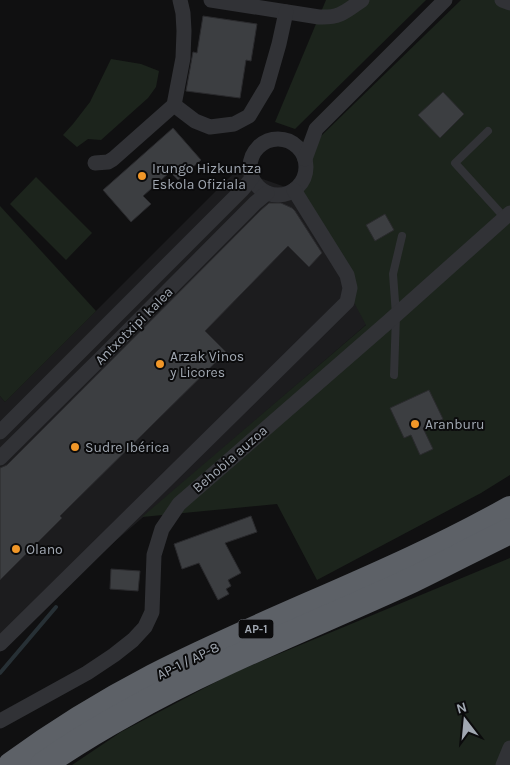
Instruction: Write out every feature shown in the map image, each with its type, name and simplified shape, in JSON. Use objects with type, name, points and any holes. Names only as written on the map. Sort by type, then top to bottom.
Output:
[{"type":"highway","name":"AP-1 / AP-8","points":[[11,765],[83,716],[153,677],[226,642],[404,563],[510,509]]},
{"type":"highway","name":"AP-1 / AP-8","points":[[43,765],[93,732],[162,694],[235,659],[412,580],[510,531]]},
{"type":"street","points":[[95,163],[108,162],[113,159],[174,105],[183,58],[184,31],[180,0]]},
{"type":"street","points":[[211,0],[331,18],[343,13],[362,0]]},
{"type":"street","points":[[305,159],[316,129],[445,0]]},
{"type":"street","points":[[502,0],[510,3]]},
{"type":"street","points":[[174,105],[195,121],[210,127],[234,124],[249,116],[267,86],[286,12]]},
{"type":"street","points":[[285,140],[316,129]]},
{"type":"street","points":[[277,139],[293,143],[305,159],[306,171],[302,181],[294,190],[285,194],[276,195],[260,189],[255,184],[249,168],[250,159],[259,146],[267,141],[277,139]]},
{"type":"street","name":"Antxotxipi kalea","points":[[0,432],[252,178]]},
{"type":"street","points":[[0,644],[347,302],[350,288],[347,275],[294,190]]},
{"type":"street","name":"Antxotxipi kalea","points":[[0,458],[267,193]]},
{"type":"street","name":"Behobia auzoa","points":[[0,721],[87,673],[133,640],[145,627],[152,612],[154,555],[162,529],[179,504],[507,216]]},
{"type":"street","points":[[504,765],[510,748]]},
{"type":"lane","points":[[488,131],[455,163],[507,216]]},
{"type":"lane","points":[[394,375],[396,315],[393,274],[402,236]]},
{"type":"shaded area","points":[[326,0],[426,0],[295,129],[275,122]]},
{"type":"shaded area","points":[[461,0],[510,0],[510,475],[481,493],[317,580],[277,504],[142,517],[366,325],[294,190],[321,136]]},
{"type":"shaded area","points":[[111,59],[141,64],[159,71],[156,87],[148,98],[101,140],[88,139],[77,147],[63,135],[90,102]]},
{"type":"shaded area","points":[[237,170],[294,190],[367,324],[61,588],[0,650],[0,396],[5,402]]},
{"type":"shaded area","points":[[36,177],[92,233],[66,260],[10,204]]},
{"type":"shaded area","points":[[0,206],[96,311],[5,402],[0,396]]},
{"type":"shaded area","points":[[510,558],[510,765],[72,765],[121,732],[233,673]]},
{"type":"building","points":[[203,16],[257,24],[251,61],[246,60],[240,98],[186,91],[193,52],[197,53]]},
{"type":"building","points":[[443,92],[464,114],[440,138],[418,115]]},
{"type":"building","name":"Irungo Hizkuntza Eskola Ofiziala","points":[[173,128],[201,160],[178,180],[170,172],[143,196],[151,204],[131,222],[103,190]]},
{"type":"building","points":[[269,203],[281,203],[292,208],[322,253],[309,267],[288,246],[205,331],[226,352],[60,516],[62,518],[0,580],[0,468],[7,465]]},
{"type":"building","points":[[385,214],[394,230],[375,241],[366,225]]},
{"type":"building","name":"Aranburu","points":[[429,390],[443,419],[423,428],[433,449],[420,455],[411,435],[404,438],[390,408]]},
{"type":"building","points":[[251,516],[257,532],[225,543],[241,573],[228,580],[231,586],[226,589],[229,594],[218,600],[199,563],[182,569],[174,544]]},
{"type":"building","points":[[111,569],[140,571],[138,591],[110,589]]},
{"type":"waterway","points":[[0,673],[56,607]]},
{"type":"place","name":"Irungo Hizkuntza Eskola Ofiziala","points":[[142,176]]},
{"type":"place","name":"Arzak Vinos y Licores","points":[[160,364]]},
{"type":"place","name":"Aranburu","points":[[415,424]]},
{"type":"place","name":"Sudre Ibérica","points":[[75,447]]},
{"type":"place","name":"Olano","points":[[16,549]]}]
